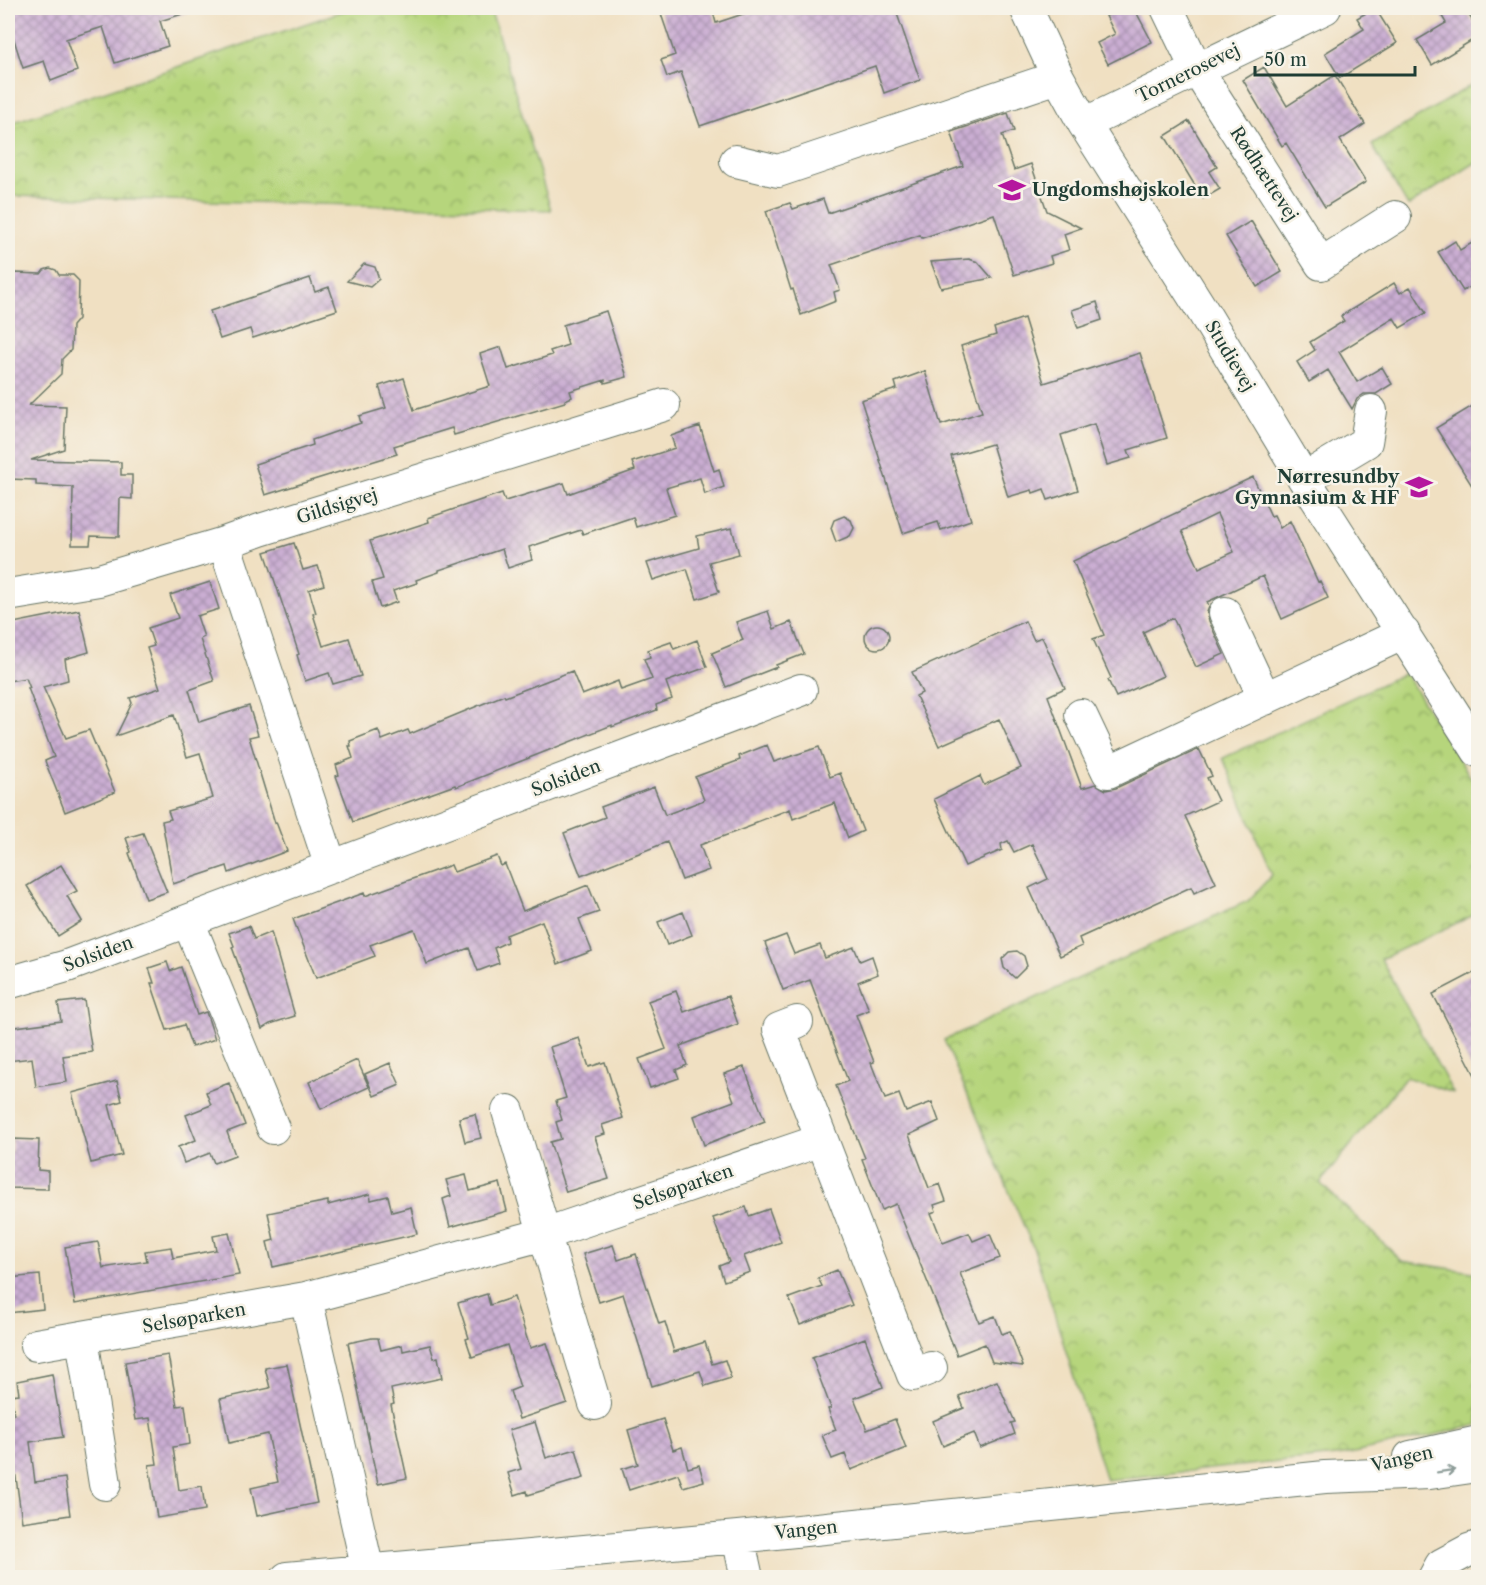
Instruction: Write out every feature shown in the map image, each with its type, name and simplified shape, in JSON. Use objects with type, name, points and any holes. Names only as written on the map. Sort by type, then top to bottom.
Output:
[{"type":"street","name":"Studievej","points":[[1026,8],[1058,77],[1084,124],[1204,313],[1305,479],[1479,751]]},
{"type":"street","name":"Rødhættevej","points":[[1167,8],[1196,68],[1321,264],[1395,217]]},
{"type":"street","name":"Tornerosevej","points":[[1084,124],[1196,68],[1325,8]]},
{"type":"street","points":[[736,161],[778,171],[1058,77]]},
{"type":"street","name":"Gildsigvej","points":[[8,595],[99,580],[664,405]]},
{"type":"street","points":[[1305,479],[1366,442],[1371,411]]},
{"type":"street","points":[[224,543],[331,867]]},
{"type":"street","points":[[1225,613],[1265,699]]},
{"type":"street","points":[[1081,715],[1108,772],[1404,633]]},
{"type":"street","name":"Solsiden","points":[[8,983],[67,966],[801,690]]},
{"type":"street","points":[[188,921],[273,1128]]},
{"type":"street","points":[[797,1022],[778,1029],[913,1375],[932,1368]]},
{"type":"street","points":[[508,1111],[595,1404]]},
{"type":"street","name":"Selsøparken","points":[[36,1345],[306,1298],[545,1234],[822,1140]]},
{"type":"street","points":[[306,1298],[368,1571]]},
{"type":"street","points":[[82,1338],[105,1484]]},
{"type":"street","name":"Vangen","points":[[1325,1477],[1479,1442]]},
{"type":"street","name":"Vangen","points":[[287,1578],[738,1537],[1325,1477],[1430,1473],[1479,1466]]},
{"type":"street","points":[[738,1537],[747,1578]]},
{"type":"street","points":[[1434,1578],[1441,1565],[1468,1550],[1479,1547]]},
{"type":"green space","points":[[352,8],[490,8],[551,210],[12,196],[8,169],[8,124]]},
{"type":"green space","points":[[1478,81],[1478,161],[1408,206],[1372,145]]},
{"type":"green space","points":[[1405,673],[1478,789],[1478,913],[1381,959],[1453,1093],[1406,1077],[1320,1183],[1402,1261],[1478,1273],[1478,1425],[1345,1455],[1106,1480],[1035,1252],[944,1040],[1248,901],[1272,875],[1223,758]]},
{"type":"building","points":[[8,8],[191,8],[192,11],[160,21],[168,46],[115,63],[103,27],[66,39],[77,71],[51,81],[44,61],[23,68],[8,21]]},
{"type":"building","points":[[659,8],[712,8],[716,23],[761,8],[895,8],[920,80],[884,93],[875,66],[700,126],[681,72],[667,77],[661,60],[675,55]]},
{"type":"building","points":[[1122,8],[1134,8],[1152,42],[1108,64],[1097,43],[1115,34],[1106,16]]},
{"type":"building","points":[[1375,8],[1397,43],[1340,78],[1325,53],[1364,29],[1357,18]]},
{"type":"building","points":[[1449,8],[1464,8],[1479,30],[1479,36],[1432,65],[1417,40],[1446,23],[1440,13]]},
{"type":"building","points":[[1264,67],[1287,106],[1335,75],[1365,124],[1340,140],[1366,182],[1325,207],[1286,143],[1282,146],[1243,80]]},
{"type":"building","points":[[1008,113],[1014,131],[1002,135],[1014,170],[1031,164],[1047,211],[1081,228],[1064,234],[1069,250],[1050,256],[1052,263],[1014,275],[994,214],[922,238],[920,235],[831,265],[840,290],[834,292],[836,301],[801,315],[766,211],[790,203],[793,209],[823,199],[828,213],[963,166],[951,132]]},
{"type":"building","points":[[1189,121],[1217,167],[1209,172],[1220,189],[1203,199],[1165,136]]},
{"type":"building","points":[[1251,221],[1282,272],[1257,287],[1226,236]]},
{"type":"building","points":[[1479,239],[1479,281],[1463,291],[1438,252],[1455,241],[1460,250]]},
{"type":"building","points":[[969,259],[978,262],[992,278],[941,288],[931,262]]},
{"type":"building","points":[[364,264],[375,267],[379,279],[370,287],[347,281]]},
{"type":"building","points":[[50,268],[56,270],[59,275],[73,275],[79,281],[78,319],[72,326],[71,350],[62,359],[61,374],[29,405],[66,406],[64,449],[31,460],[121,462],[121,475],[132,475],[132,499],[120,498],[119,537],[91,536],[90,545],[72,545],[73,487],[36,485],[36,480],[8,479],[10,277],[15,273],[41,274]]},
{"type":"building","points":[[310,278],[315,292],[329,287],[337,310],[253,338],[250,329],[220,339],[210,311]]},
{"type":"building","points":[[1394,283],[1400,293],[1410,287],[1426,313],[1400,328],[1394,318],[1339,352],[1357,382],[1382,367],[1392,384],[1376,394],[1364,394],[1357,399],[1352,409],[1328,370],[1309,382],[1297,362],[1315,350],[1310,342],[1344,321],[1341,316]]},
{"type":"building","points":[[1097,302],[1102,320],[1078,328],[1072,310]]},
{"type":"building","points":[[606,311],[627,377],[605,383],[605,380],[570,391],[572,397],[565,402],[454,435],[452,428],[394,446],[397,454],[265,495],[255,464],[313,445],[312,440],[361,423],[359,416],[386,408],[379,386],[404,378],[414,410],[490,386],[480,354],[501,347],[508,369],[552,355],[550,351],[568,345],[563,325]]},
{"type":"building","points":[[1024,318],[1044,383],[1140,353],[1167,438],[1128,450],[1131,458],[1107,465],[1094,424],[1061,435],[1078,490],[1048,500],[1044,489],[1008,497],[992,444],[951,456],[971,520],[941,530],[938,522],[903,533],[861,400],[897,389],[895,382],[925,371],[941,425],[982,412],[961,346],[996,335],[994,328]]},
{"type":"building","points":[[1479,402],[1479,497],[1436,428]]},
{"type":"building","points":[[700,426],[714,471],[719,469],[724,487],[705,494],[700,478],[666,488],[675,515],[636,527],[633,517],[583,534],[581,530],[529,547],[532,560],[508,568],[502,549],[439,570],[439,572],[416,580],[417,583],[393,591],[397,602],[380,608],[372,582],[383,579],[370,541],[429,522],[428,518],[502,493],[505,501],[564,483],[568,494],[635,470],[632,462],[675,448],[671,436]]},
{"type":"building","points":[[1253,477],[1271,516],[1274,515],[1280,528],[1290,521],[1318,582],[1320,581],[1328,598],[1282,619],[1263,576],[1207,602],[1209,621],[1224,654],[1196,667],[1173,618],[1143,632],[1163,676],[1116,697],[1108,680],[1111,678],[1093,639],[1104,635],[1073,561]],"holes":[[[1217,514],[1234,552],[1199,568],[1182,531]]]},
{"type":"building","points":[[844,516],[851,520],[854,528],[850,536],[836,542],[831,528],[834,520]]},
{"type":"building","points":[[732,528],[739,554],[709,562],[719,592],[697,599],[687,569],[653,580],[647,563],[699,548],[697,536]]},
{"type":"building","points":[[294,543],[303,570],[318,566],[324,585],[309,590],[316,613],[313,614],[323,646],[349,638],[361,676],[333,684],[329,673],[305,681],[297,655],[299,654],[265,552]]},
{"type":"building","points":[[210,582],[219,609],[197,616],[204,637],[200,639],[214,681],[189,690],[199,722],[249,706],[258,735],[249,737],[275,823],[287,851],[229,873],[227,866],[173,884],[162,821],[171,819],[168,811],[213,798],[200,753],[187,757],[174,715],[116,736],[132,703],[130,698],[160,688],[147,648],[154,646],[148,628],[178,618],[170,595]]},
{"type":"building","points":[[79,610],[89,652],[65,659],[68,680],[43,687],[66,738],[89,730],[115,792],[65,812],[45,761],[54,757],[26,678],[8,681],[8,624]]},
{"type":"building","points":[[768,611],[774,629],[791,622],[804,654],[726,687],[712,653],[743,640],[736,622]]},
{"type":"building","points":[[1025,621],[1034,640],[1042,637],[1065,688],[1048,696],[1082,788],[1096,784],[1106,790],[1116,788],[1199,749],[1212,776],[1207,778],[1218,801],[1185,816],[1216,883],[1194,893],[1191,887],[1079,938],[1082,946],[1060,956],[1029,888],[1048,879],[1032,844],[1014,852],[1008,841],[1001,844],[1002,850],[965,866],[934,799],[980,776],[984,785],[1021,768],[999,719],[939,746],[916,696],[922,693],[912,672]]},
{"type":"building","points":[[877,625],[882,626],[888,632],[888,642],[882,648],[877,649],[872,648],[866,642],[865,637],[866,632],[872,626]]},
{"type":"building","points":[[697,640],[707,667],[666,682],[672,699],[656,705],[657,710],[612,727],[612,725],[456,787],[455,785],[353,822],[336,776],[339,775],[336,765],[353,758],[349,746],[351,746],[350,741],[378,730],[382,740],[408,730],[410,734],[504,695],[505,697],[572,671],[582,695],[618,681],[621,690],[652,679],[644,659],[650,657],[648,650],[671,642],[674,649]]},
{"type":"building","points":[[767,745],[774,762],[819,747],[830,777],[840,773],[863,831],[848,838],[835,803],[793,819],[790,809],[700,845],[709,870],[682,880],[667,842],[581,876],[564,833],[605,817],[601,807],[654,787],[665,815],[704,800],[695,777],[740,760],[739,756]]},
{"type":"building","points":[[143,833],[167,892],[146,899],[129,853],[131,852],[126,838]]},
{"type":"building","points":[[497,856],[501,866],[505,864],[523,911],[588,885],[599,912],[579,919],[592,951],[558,964],[542,921],[506,935],[507,942],[494,948],[499,963],[478,971],[469,948],[427,964],[414,929],[370,945],[375,956],[316,978],[293,919],[451,865],[454,872]]},
{"type":"building","points":[[61,865],[77,891],[67,896],[82,921],[58,936],[27,886]]},
{"type":"building","points":[[683,912],[692,935],[667,945],[658,922]]},
{"type":"building","points":[[249,926],[254,939],[271,932],[295,1016],[262,1029],[229,933]]},
{"type":"building","points":[[786,935],[794,954],[820,945],[825,958],[854,947],[860,961],[872,956],[878,974],[858,982],[869,1010],[856,1015],[874,1062],[871,1063],[885,1099],[899,1094],[906,1112],[932,1102],[939,1121],[909,1135],[929,1188],[940,1184],[946,1201],[934,1205],[936,1211],[931,1213],[943,1243],[969,1233],[973,1241],[990,1234],[1000,1258],[960,1273],[979,1322],[995,1316],[1002,1334],[1010,1331],[1023,1366],[992,1362],[985,1344],[957,1355],[896,1204],[882,1210],[862,1159],[865,1158],[836,1086],[848,1081],[810,980],[783,990],[765,943]]},
{"type":"building","points":[[1017,951],[1024,956],[1027,966],[1015,978],[1004,968],[1002,959],[1009,952]]},
{"type":"building","points":[[167,962],[170,971],[181,967],[197,1015],[206,1012],[215,1039],[192,1047],[184,1025],[167,1030],[151,983],[154,983],[149,968]]},
{"type":"building","points":[[1479,970],[1479,1083],[1433,994]]},
{"type":"building","points":[[676,991],[684,1012],[728,996],[738,1024],[680,1046],[687,1065],[676,1070],[679,1078],[650,1088],[639,1059],[666,1049],[648,1001]]},
{"type":"building","points":[[84,1000],[92,1052],[63,1056],[67,1082],[36,1087],[32,1058],[8,1061],[8,1028],[61,1021],[58,1003]]},
{"type":"building","points":[[579,1038],[589,1067],[605,1062],[623,1118],[602,1125],[605,1134],[595,1137],[609,1179],[566,1192],[550,1142],[561,1139],[556,1122],[562,1120],[556,1101],[566,1098],[550,1047]]},
{"type":"building","points":[[357,1060],[369,1087],[321,1109],[309,1082]]},
{"type":"building","points":[[390,1063],[400,1085],[374,1096],[365,1074]]},
{"type":"building","points":[[744,1067],[765,1121],[704,1145],[694,1116],[734,1101],[724,1074]]},
{"type":"building","points":[[117,1081],[122,1101],[109,1105],[122,1155],[91,1163],[72,1093]]},
{"type":"building","points":[[229,1083],[245,1125],[227,1132],[235,1155],[214,1163],[210,1153],[184,1163],[178,1147],[196,1140],[186,1115],[211,1105],[206,1092]]},
{"type":"building","points":[[475,1114],[481,1138],[465,1142],[459,1118]]},
{"type":"building","points":[[12,1139],[39,1140],[38,1170],[48,1171],[48,1189],[8,1188],[8,1155],[11,1155]]},
{"type":"building","points":[[466,1175],[470,1191],[500,1183],[507,1211],[450,1227],[443,1199],[451,1196],[446,1180]]},
{"type":"building","points":[[370,1194],[371,1200],[388,1196],[392,1212],[411,1207],[417,1234],[273,1267],[267,1242],[274,1240],[268,1213],[328,1201],[328,1205]]},
{"type":"building","points":[[746,1207],[749,1216],[769,1209],[781,1242],[744,1256],[750,1272],[724,1281],[719,1266],[729,1262],[713,1218]]},
{"type":"building","points":[[229,1233],[239,1275],[75,1304],[65,1247],[98,1242],[103,1268],[147,1261],[145,1251],[171,1247],[173,1258],[216,1250],[213,1236]]},
{"type":"building","points":[[613,1245],[618,1260],[636,1254],[659,1324],[665,1322],[674,1352],[705,1342],[712,1364],[725,1360],[731,1378],[705,1386],[700,1371],[652,1386],[623,1294],[599,1302],[583,1254]]},
{"type":"building","points":[[837,1270],[852,1305],[800,1325],[789,1298],[822,1286],[818,1278]]},
{"type":"building","points":[[40,1275],[43,1309],[8,1313],[8,1278]]},
{"type":"building","points":[[487,1294],[490,1305],[514,1297],[530,1348],[547,1343],[567,1403],[519,1419],[510,1391],[520,1387],[507,1345],[472,1357],[466,1339],[469,1338],[458,1303]]},
{"type":"building","points":[[378,1338],[381,1350],[402,1345],[403,1351],[430,1345],[434,1358],[438,1357],[442,1378],[391,1389],[394,1404],[391,1405],[407,1478],[378,1484],[348,1343]]},
{"type":"building","points":[[865,1338],[883,1387],[854,1398],[867,1430],[895,1419],[906,1448],[851,1470],[845,1454],[832,1459],[822,1435],[836,1430],[828,1409],[831,1408],[812,1358]]},
{"type":"building","points":[[168,1355],[177,1406],[185,1405],[190,1444],[173,1447],[179,1490],[202,1486],[205,1510],[157,1518],[149,1465],[157,1464],[150,1418],[135,1420],[125,1362]]},
{"type":"building","points":[[287,1364],[317,1503],[257,1516],[251,1488],[278,1482],[268,1434],[229,1443],[220,1399],[270,1388],[265,1368]]},
{"type":"building","points":[[52,1374],[63,1437],[30,1442],[35,1482],[65,1478],[70,1515],[22,1522],[15,1470],[8,1471],[8,1415],[14,1414],[11,1395],[19,1394],[17,1381]]},
{"type":"building","points":[[997,1381],[1015,1422],[1011,1423],[1015,1434],[980,1448],[974,1433],[943,1446],[933,1421],[964,1408],[959,1396]]},
{"type":"building","points":[[663,1419],[673,1450],[682,1447],[688,1468],[699,1465],[704,1481],[683,1487],[678,1474],[629,1490],[622,1469],[638,1464],[628,1430]]},
{"type":"building","points":[[535,1422],[546,1458],[576,1449],[584,1478],[528,1495],[527,1491],[515,1495],[508,1473],[521,1469],[509,1430]]},
{"type":"place","name":"Ungdomshøjskolen","points":[[1012,190]]},
{"type":"place","name":"Nørresundby Gymnasium & HF","points":[[1419,487]]}]
